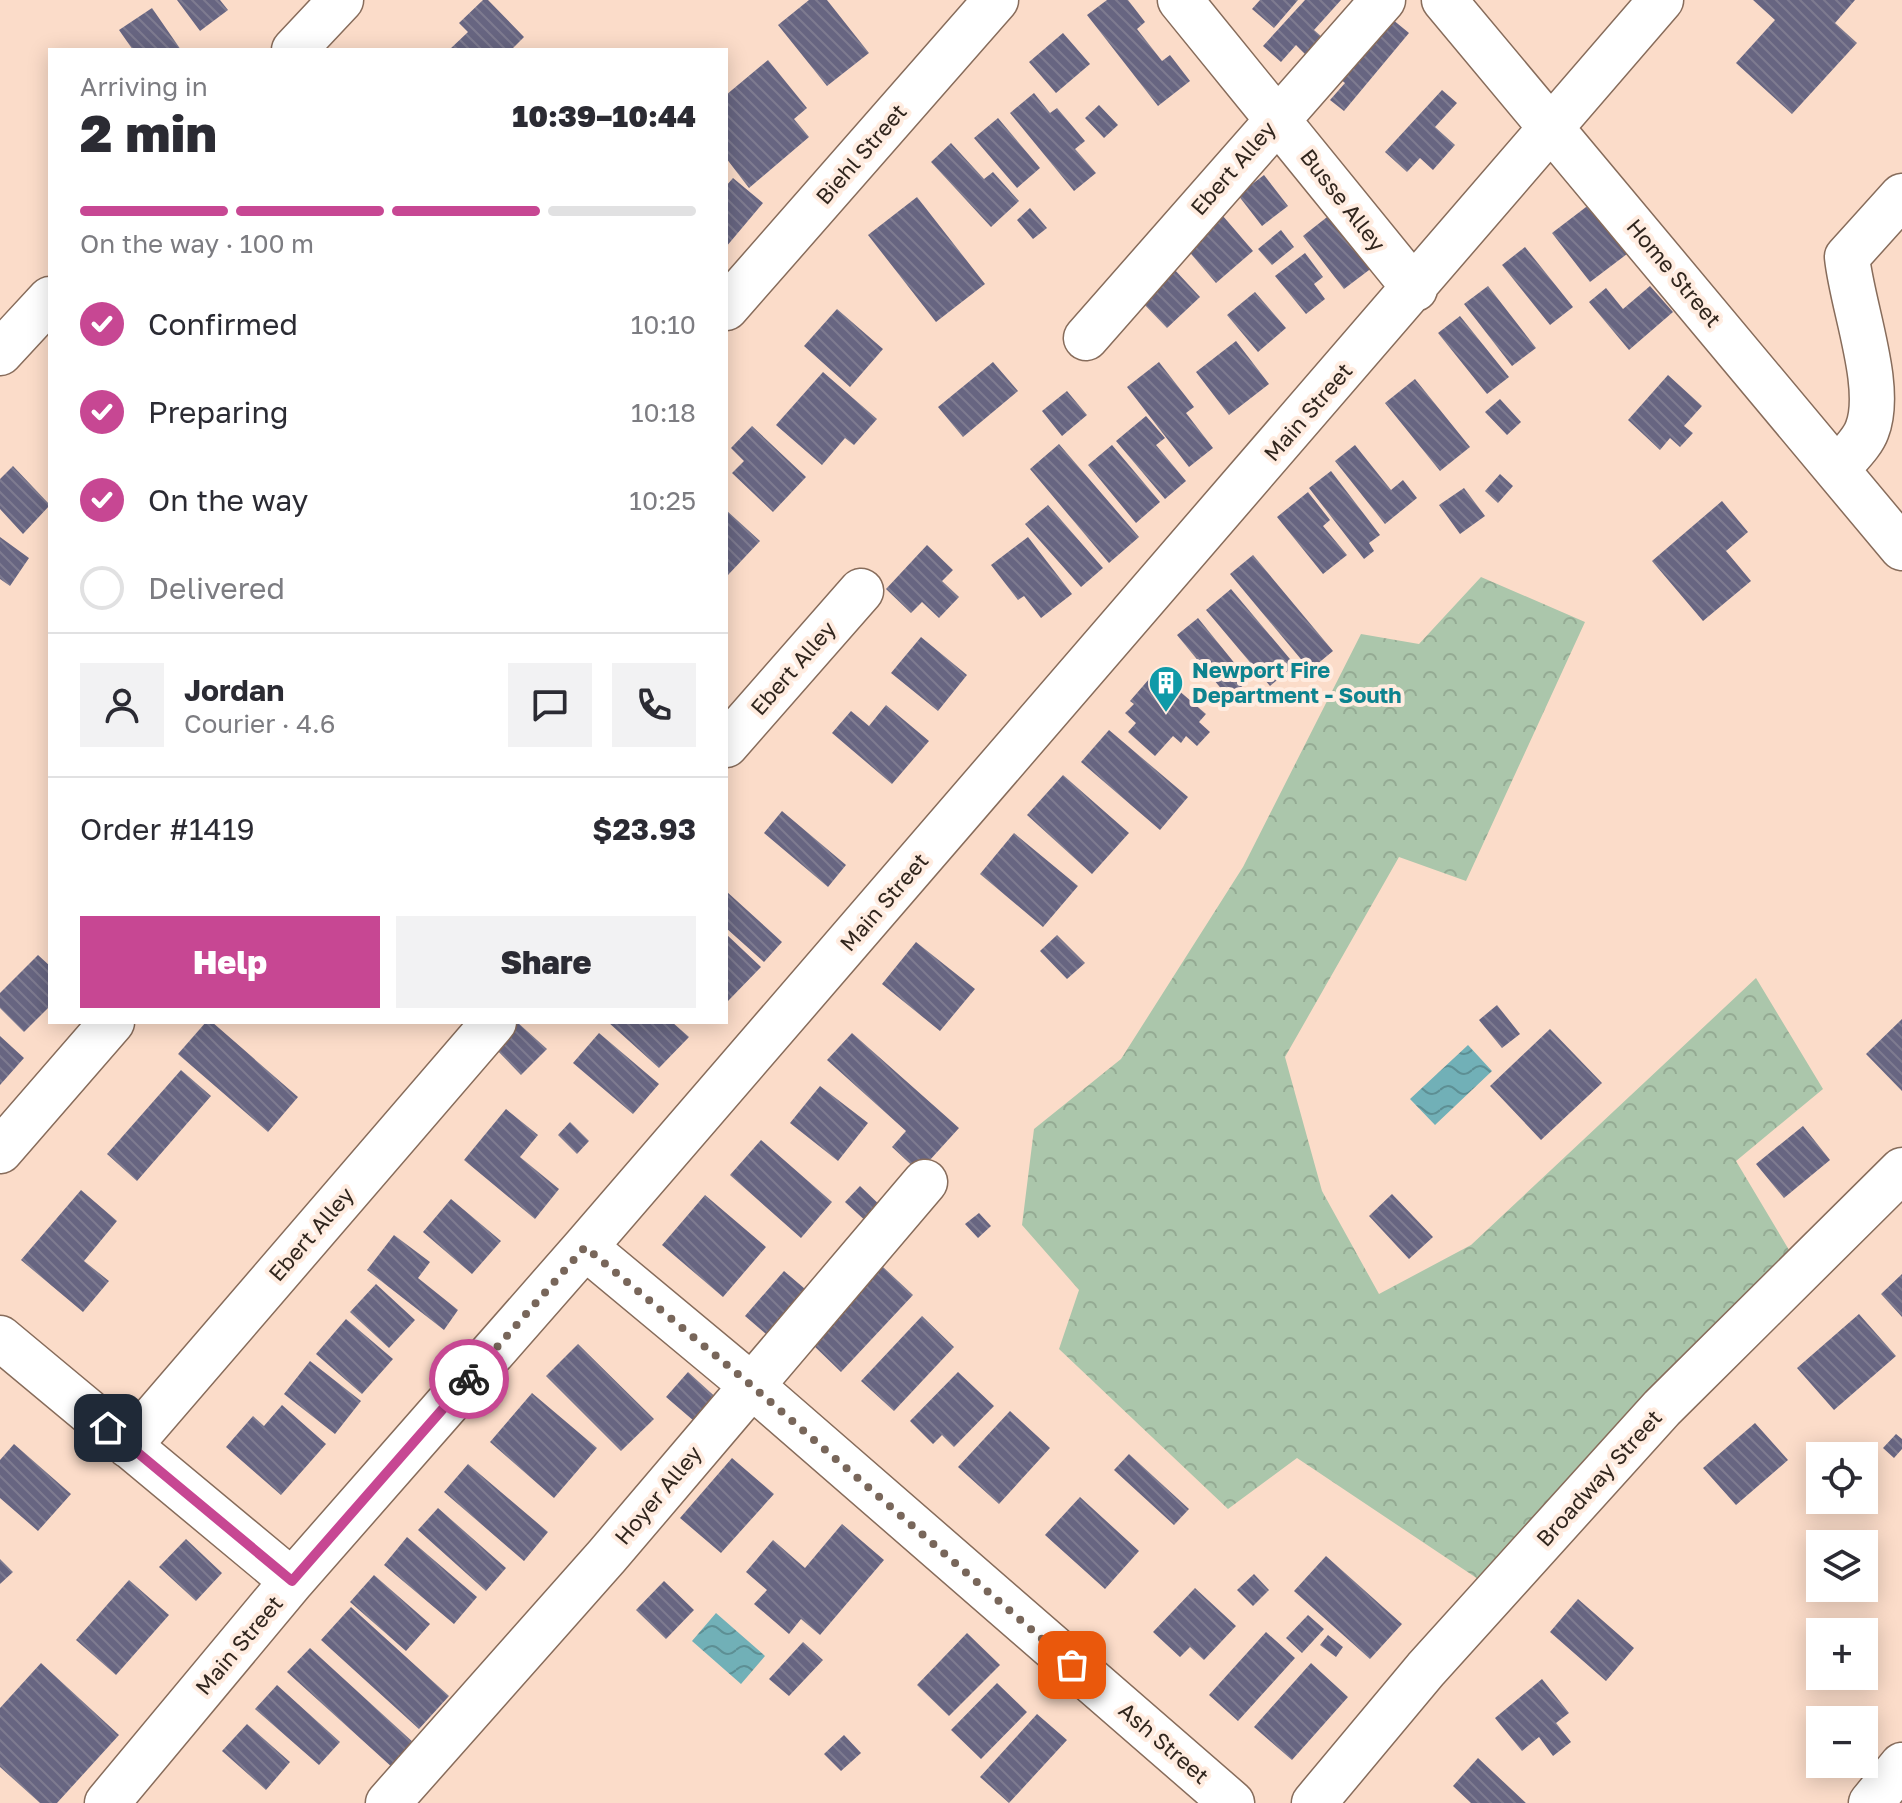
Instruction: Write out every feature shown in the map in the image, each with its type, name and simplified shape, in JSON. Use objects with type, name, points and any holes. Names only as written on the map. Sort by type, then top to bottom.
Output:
[{"type":"street","points":[[296,48],[341,0]]},
{"type":"street","name":"Biehl Street","points":[[728,306],[996,0]]},
{"type":"street","name":"Busse Alley","points":[[1180,0],[1278,116],[1415,289]]},
{"type":"street","name":"Ebert Alley","points":[[1086,338],[1383,0]]},
{"type":"street","name":"Home Street","points":[[1444,0],[1902,548]]},
{"type":"street","name":"Main Street","points":[[109,1802],[292,1581],[1415,289],[1661,0]]},
{"type":"street","points":[[1837,470],[1867,431],[1875,388],[1851,295],[1847,257],[1902,196]]},
{"type":"street","points":[[0,353],[48,301]]},
{"type":"street","name":"Ebert Alley","points":[[728,743],[861,591]]},
{"type":"street","points":[[0,1151],[110,1024]]},
{"type":"street","name":"Ebert Alley","points":[[129,1446],[492,1024]]},
{"type":"street","name":"Broadway Street","points":[[1314,1803],[1426,1669],[1662,1408],[1902,1170]]},
{"type":"street","name":"Hoyer Alley","points":[[388,1803],[525,1650],[925,1182]]},
{"type":"street","name":"Ash Street","points":[[585,1247],[751,1385],[1232,1803]]},
{"type":"street","points":[[0,1338],[292,1581]]},
{"type":"street","points":[[1871,1803],[1902,1765]]},
{"type":"green space","points":[[1481,577],[1585,622],[1466,881],[1399,857],[1285,1057],[1322,1191],[1379,1294],[1471,1245],[1756,978],[1823,1089],[1736,1161],[1801,1270],[1496,1591],[1297,1458],[1228,1509],[1059,1349],[1079,1290],[1022,1225],[1034,1129],[1121,1059],[1243,867],[1361,634],[1419,644]]},
{"type":"water","points":[[1468,1045],[1492,1071],[1435,1125],[1410,1099]]},
{"type":"water","points":[[716,1613],[765,1656],[741,1684],[692,1641]]},
{"type":"building","points":[[177,0],[220,0],[228,10],[200,31]]},
{"type":"building","points":[[483,0],[488,0],[524,37],[513,48],[451,48],[468,32],[459,23]]},
{"type":"building","points":[[809,0],[827,0],[869,53],[827,86],[778,25]]},
{"type":"building","points":[[1107,0],[1128,0],[1145,22],[1137,29],[1162,61],[1170,55],[1190,81],[1158,106],[1087,15]]},
{"type":"building","points":[[1260,0],[1298,0],[1274,28],[1252,9]]},
{"type":"building","points":[[1305,0],[1341,0],[1314,30],[1323,38],[1307,56],[1296,45],[1281,62],[1263,46]]},
{"type":"building","points":[[1753,0],[1855,0],[1835,23],[1857,43],[1792,114],[1736,63],[1775,20]]},
{"type":"building","points":[[152,8],[180,48],[132,48],[119,30]]},
{"type":"building","points":[[1381,10],[1409,33],[1344,111],[1330,100],[1345,83],[1330,71]]},
{"type":"building","points":[[1063,33],[1090,64],[1056,93],[1029,62]]},
{"type":"building","points":[[768,60],[807,108],[794,119],[809,137],[749,188],[728,161],[728,93]]},
{"type":"building","points":[[1442,90],[1457,103],[1435,127],[1455,145],[1433,170],[1420,158],[1407,172],[1385,152]]},
{"type":"building","points":[[1034,93],[1050,113],[1057,108],[1085,141],[1075,149],[1096,173],[1074,191],[1010,113]]},
{"type":"building","points":[[1099,105],[1118,125],[1104,138],[1085,118]]},
{"type":"building","points":[[998,118],[1040,168],[1017,188],[974,138]]},
{"type":"building","points":[[951,143],[984,179],[993,172],[1019,201],[991,227],[931,162]]},
{"type":"building","points":[[1264,175],[1288,206],[1262,226],[1238,195]]},
{"type":"building","points":[[733,178],[763,203],[728,245],[728,184]]},
{"type":"building","points":[[917,197],[985,284],[936,322],[868,235]]},
{"type":"building","points":[[1590,204],[1627,254],[1590,282],[1552,233]]},
{"type":"building","points":[[1030,208],[1047,228],[1033,239],[1017,220]]},
{"type":"building","points":[[1217,209],[1253,251],[1216,283],[1180,241]]},
{"type":"building","points":[[1336,210],[1377,264],[1344,289],[1303,236]]},
{"type":"building","points":[[1281,230],[1294,247],[1272,265],[1258,249]]},
{"type":"building","points":[[1525,247],[1573,307],[1550,325],[1502,265]]},
{"type":"building","points":[[1305,253],[1323,277],[1314,284],[1325,299],[1306,314],[1275,276]]},
{"type":"building","points":[[1174,269],[1200,297],[1167,328],[1141,301]]},
{"type":"building","points":[[1488,286],[1536,348],[1512,366],[1464,304]]},
{"type":"building","points":[[1650,286],[1673,312],[1629,350],[1589,302],[1606,288],[1623,309]]},
{"type":"building","points":[[1255,292],[1286,328],[1258,352],[1227,315]]},
{"type":"building","points":[[837,309],[883,349],[850,387],[804,346]]},
{"type":"building","points":[[1460,316],[1509,377],[1487,394],[1438,333]]},
{"type":"building","points":[[1236,341],[1269,384],[1229,415],[1196,372]]},
{"type":"building","points":[[993,362],[1018,391],[963,437],[938,407]]},
{"type":"building","points":[[1159,362],[1194,407],[1186,413],[1213,448],[1189,467],[1127,387]]},
{"type":"building","points":[[823,372],[877,419],[854,445],[845,438],[822,465],[776,425]]},
{"type":"building","points":[[1668,375],[1702,406],[1684,426],[1693,433],[1680,447],[1670,438],[1660,450],[1628,420]]},
{"type":"building","points":[[1415,379],[1470,447],[1440,471],[1385,403]]},
{"type":"building","points":[[1067,391],[1087,415],[1062,436],[1042,411]]},
{"type":"building","points":[[1500,399],[1521,422],[1507,435],[1485,412]]},
{"type":"building","points":[[1146,416],[1165,438],[1156,445],[1186,481],[1165,499],[1116,441]]},
{"type":"building","points":[[752,426],[806,477],[773,512],[732,473],[744,461],[731,448]]},
{"type":"building","points":[[1059,444],[1139,537],[1109,563],[1030,469]]},
{"type":"building","points":[[1112,445],[1160,502],[1136,523],[1088,465]]},
{"type":"building","points":[[1355,445],[1391,490],[1403,480],[1417,498],[1385,524],[1335,461]]},
{"type":"building","points":[[13,466],[48,503],[48,507],[23,534],[0,509],[0,479]]},
{"type":"building","points":[[1331,471],[1380,535],[1369,543],[1374,551],[1364,559],[1309,488]]},
{"type":"building","points":[[1500,474],[1513,486],[1498,503],[1485,491]]},
{"type":"building","points":[[1464,488],[1485,516],[1460,534],[1439,505]]},
{"type":"building","points":[[1308,492],[1330,520],[1323,526],[1347,555],[1323,574],[1277,517]]},
{"type":"building","points":[[1722,501],[1748,532],[1726,551],[1751,581],[1703,621],[1652,561]]},
{"type":"building","points":[[1048,505],[1103,568],[1081,587],[1025,524]]},
{"type":"building","points":[[728,512],[760,541],[728,575]]},
{"type":"building","points":[[0,537],[29,558],[10,586],[0,579]]},
{"type":"building","points":[[1028,537],[1072,594],[1041,618],[1024,596],[1018,600],[991,565]]},
{"type":"building","points":[[927,545],[953,570],[942,581],[959,597],[939,618],[922,602],[911,613],[886,589]]},
{"type":"building","points":[[1253,555],[1333,651],[1310,670],[1230,574]]},
{"type":"building","points":[[1231,589],[1295,665],[1270,686],[1206,610]]},
{"type":"building","points":[[1198,618],[1249,681],[1228,697],[1177,635]]},
{"type":"building","points":[[921,637],[967,675],[938,711],[891,673]]},
{"type":"building","name":"Newport Fire Department - South","points":[[1156,671],[1206,714],[1199,722],[1210,732],[1197,746],[1186,736],[1181,743],[1173,736],[1155,756],[1128,732],[1136,723],[1125,713],[1134,704],[1130,701]]},
{"type":"building","points":[[886,705],[929,741],[892,784],[832,733],[851,711],[869,726]]},
{"type":"building","points":[[1109,730],[1188,797],[1160,830],[1081,762]]},
{"type":"building","points":[[1063,775],[1129,833],[1092,874],[1027,815]]},
{"type":"building","points":[[782,811],[846,865],[828,887],[764,833]]},
{"type":"building","points":[[1014,833],[1078,886],[1043,927],[980,874]]},
{"type":"building","points":[[728,893],[782,942],[764,962],[728,930]]},
{"type":"building","points":[[1057,935],[1085,963],[1067,979],[1040,951]]},
{"type":"building","points":[[728,936],[761,967],[728,1001]]},
{"type":"building","points":[[916,942],[975,989],[940,1031],[882,984]]},
{"type":"building","points":[[38,955],[48,964],[48,1008],[24,1032],[0,1008],[0,993]]},
{"type":"building","points":[[1497,1005],[1520,1034],[1502,1048],[1479,1020]]},
{"type":"building","points":[[1902,1019],[1902,1091],[1866,1054]]},
{"type":"building","points":[[204,1024],[214,1024],[298,1097],[268,1132],[178,1054]]},
{"type":"building","points":[[515,1024],[519,1024],[547,1049],[521,1075],[493,1046]]},
{"type":"building","points":[[610,1024],[674,1024],[689,1037],[659,1068]]},
{"type":"building","points":[[1550,1029],[1602,1083],[1541,1140],[1490,1086]]},
{"type":"building","points":[[599,1033],[659,1084],[633,1114],[573,1063]]},
{"type":"building","points":[[852,1033],[959,1128],[919,1172],[892,1147],[906,1131],[827,1060]]},
{"type":"building","points":[[0,1036],[24,1058],[0,1085]]},
{"type":"building","points":[[181,1070],[211,1096],[137,1181],[107,1154]]},
{"type":"building","points":[[820,1086],[868,1123],[838,1161],[790,1123]]},
{"type":"building","points":[[506,1109],[538,1135],[520,1157],[559,1189],[535,1219],[464,1160]]},
{"type":"building","points":[[570,1122],[589,1141],[577,1154],[558,1135]]},
{"type":"building","points":[[1803,1126],[1830,1160],[1784,1198],[1756,1164]]},
{"type":"building","points":[[761,1140],[832,1202],[801,1238],[730,1175]]},
{"type":"building","points":[[860,1186],[883,1208],[869,1224],[845,1202]]},
{"type":"building","points":[[81,1190],[117,1221],[84,1261],[109,1281],[83,1312],[21,1260]]},
{"type":"building","points":[[1392,1194],[1433,1237],[1409,1259],[1369,1216]]},
{"type":"building","points":[[705,1195],[766,1247],[723,1297],[662,1245]]},
{"type":"building","points":[[451,1199],[501,1241],[472,1274],[423,1232]]},
{"type":"building","points":[[979,1213],[991,1226],[978,1238],[965,1224]]},
{"type":"building","points":[[394,1235],[430,1262],[418,1278],[458,1310],[444,1330],[367,1270]]},
{"type":"building","points":[[883,1267],[913,1295],[841,1372],[811,1343]]},
{"type":"building","points":[[784,1271],[812,1295],[773,1340],[745,1316]]},
{"type":"building","points":[[1902,1274],[1902,1317],[1881,1294]]},
{"type":"building","points":[[376,1284],[415,1320],[389,1348],[350,1312]]},
{"type":"building","points":[[1859,1314],[1896,1356],[1834,1410],[1797,1368]]},
{"type":"building","points":[[922,1316],[954,1347],[894,1411],[861,1381]]},
{"type":"building","points":[[346,1319],[393,1359],[362,1394],[316,1354]]},
{"type":"building","points":[[578,1344],[654,1419],[621,1451],[546,1376]]},
{"type":"building","points":[[310,1361],[361,1401],[335,1434],[284,1394]]},
{"type":"building","points":[[688,1372],[722,1403],[701,1427],[666,1397]]},
{"type":"building","points":[[958,1372],[994,1406],[954,1447],[942,1435],[933,1444],[910,1421]]},
{"type":"building","points":[[532,1393],[597,1448],[554,1498],[490,1442]]},
{"type":"building","points":[[282,1405],[326,1444],[281,1495],[226,1447],[253,1416],[264,1426]]},
{"type":"building","points":[[1010,1411],[1050,1448],[999,1504],[958,1467]]},
{"type":"building","points":[[1755,1423],[1788,1460],[1736,1505],[1703,1468]]},
{"type":"building","points":[[1896,1434],[1902,1439],[1902,1449],[1894,1458],[1883,1448]]},
{"type":"building","points":[[14,1444],[71,1494],[38,1531],[0,1498],[0,1460]]},
{"type":"building","points":[[1129,1454],[1189,1509],[1174,1525],[1114,1470]]},
{"type":"building","points":[[732,1458],[774,1494],[721,1553],[680,1518]]},
{"type":"building","points":[[468,1464],[548,1532],[524,1561],[444,1492]]},
{"type":"building","points":[[1080,1497],[1139,1551],[1105,1589],[1045,1535]]},
{"type":"building","points":[[438,1508],[506,1568],[486,1591],[418,1530]]},
{"type":"building","points":[[842,1524],[884,1560],[820,1635],[801,1619],[789,1634],[754,1604],[767,1590],[746,1572],[773,1540],[805,1568]]},
{"type":"building","points":[[407,1537],[477,1597],[454,1624],[384,1565]]},
{"type":"building","points":[[186,1539],[222,1573],[196,1601],[159,1567]]},
{"type":"building","points":[[1326,1556],[1402,1624],[1370,1659],[1294,1591]]},
{"type":"building","points":[[0,1559],[13,1572],[0,1584]]},
{"type":"building","points":[[1254,1574],[1269,1590],[1253,1606],[1237,1590]]},
{"type":"building","points":[[374,1575],[430,1624],[406,1651],[350,1602]]},
{"type":"building","points":[[129,1580],[169,1615],[116,1675],[76,1640]]},
{"type":"building","points":[[664,1581],[694,1610],[666,1639],[636,1610]]},
{"type":"building","points":[[1195,1588],[1236,1626],[1204,1660],[1190,1647],[1180,1657],[1153,1632]]},
{"type":"building","points":[[1578,1599],[1634,1648],[1606,1681],[1550,1632]]},
{"type":"building","points":[[351,1607],[449,1696],[419,1729],[321,1640]]},
{"type":"building","points":[[1308,1615],[1324,1629],[1302,1653],[1286,1638]]},
{"type":"building","points":[[1266,1632],[1295,1658],[1238,1721],[1209,1695]]},
{"type":"building","points":[[967,1633],[1000,1665],[949,1716],[917,1685]]},
{"type":"building","points":[[1328,1635],[1343,1647],[1336,1657],[1320,1645]]},
{"type":"building","points":[[803,1642],[823,1660],[789,1696],[769,1679]]},
{"type":"building","points":[[310,1648],[415,1744],[393,1768],[287,1672]]},
{"type":"building","points":[[41,1663],[119,1735],[57,1803],[40,1803],[0,1767],[0,1708]]},
{"type":"building","points":[[1311,1663],[1348,1697],[1292,1760],[1254,1727]]},
{"type":"building","points":[[1542,1679],[1569,1713],[1556,1723],[1571,1742],[1553,1756],[1539,1737],[1522,1751],[1495,1718]]},
{"type":"building","points":[[997,1683],[1027,1712],[981,1759],[951,1730]]},
{"type":"building","points":[[277,1685],[340,1742],[319,1765],[255,1709]]},
{"type":"building","points":[[1037,1714],[1067,1740],[1009,1803],[980,1777]]},
{"type":"building","points":[[247,1724],[290,1762],[266,1790],[222,1751]]},
{"type":"building","points":[[844,1735],[861,1753],[841,1771],[824,1754]]},
{"type":"building","points":[[1478,1758],[1526,1803],[1471,1803],[1453,1786]]},
{"type":"way so far","points":[[469,1379],[585,1247],[751,1385],[1072,1665]]},
{"type":"place","name":"Newport Fire Department - South","points":[[1166,714]]},
{"type":"route","points":[[108,1428],[292,1581],[469,1379]]}]
